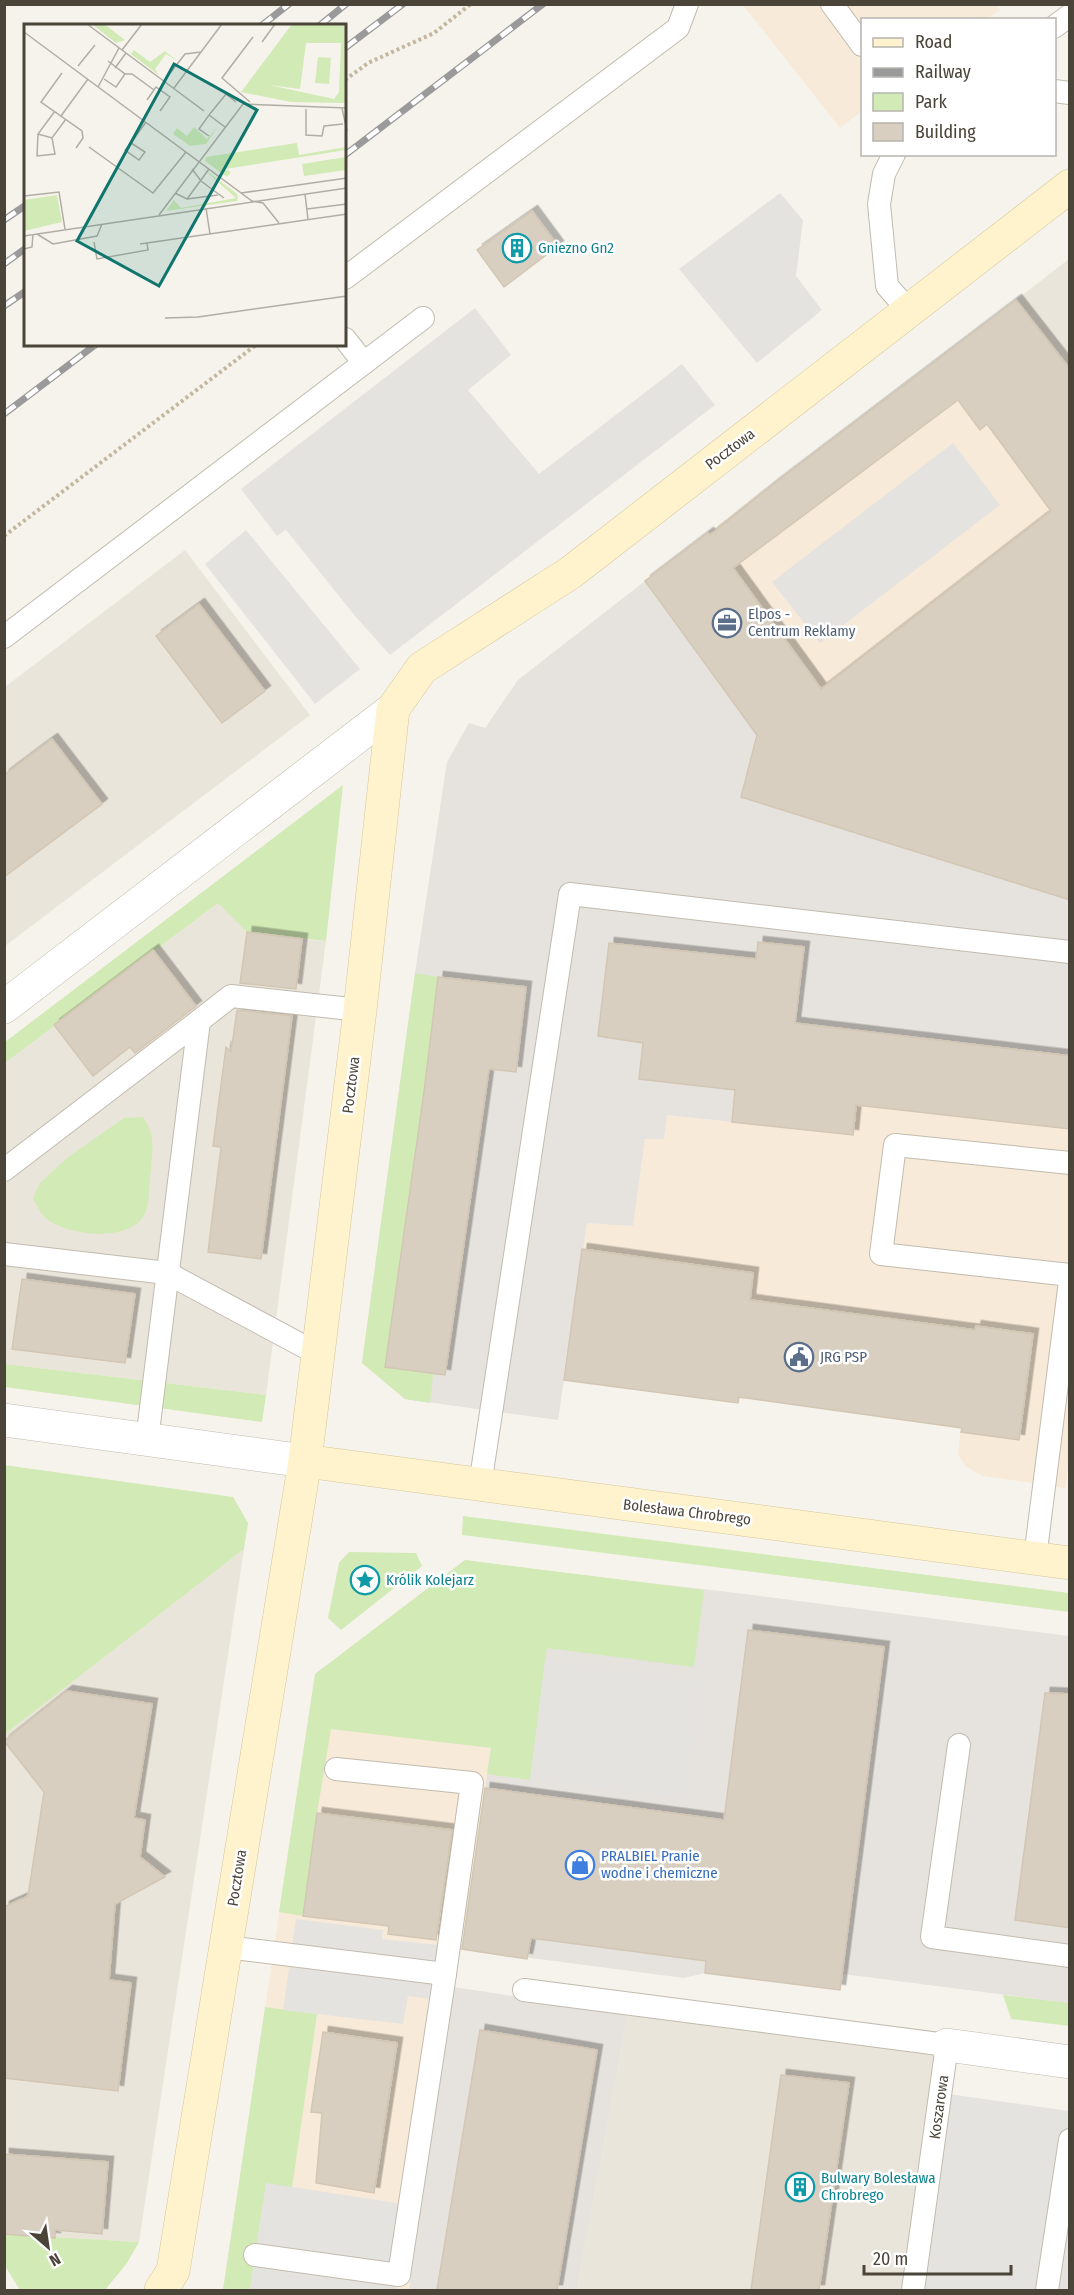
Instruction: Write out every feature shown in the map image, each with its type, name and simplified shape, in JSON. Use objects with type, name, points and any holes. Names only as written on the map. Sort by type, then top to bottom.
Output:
[{"type":"street","name":"Pocztowa","points":[[4,1007],[393,709],[422,668],[570,573],[1070,186]]},
{"type":"street","name":"Pocztowa","points":[[161,2290],[173,2271],[305,1461],[360,1010],[393,709]]},
{"type":"street","points":[[4,1420],[305,1461]]},
{"type":"street","name":"Bolesława Chrobrego","points":[[305,1461],[1070,1563]]},
{"type":"street","points":[[947,2045],[1070,2062]]},
{"type":"lane","points":[[346,277],[678,28],[687,4]]},
{"type":"lane","points":[[832,4],[861,44]]},
{"type":"lane","points":[[1056,26],[1070,15]]},
{"type":"lane","points":[[893,156],[884,174],[879,204],[887,286],[909,311]]},
{"type":"lane","points":[[4,638],[423,318]]},
{"type":"lane","points":[[346,340],[364,363]]},
{"type":"lane","points":[[480,1485],[570,894],[1070,952]]},
{"type":"lane","points":[[4,1170],[231,996],[360,1010]]},
{"type":"lane","points":[[147,1440],[200,1021]]},
{"type":"lane","points":[[1070,1163],[896,1145],[881,1254],[1070,1275]]},
{"type":"lane","points":[[4,1254],[167,1273],[318,1354]]},
{"type":"lane","points":[[1035,1558],[1070,1281]]},
{"type":"lane","points":[[958,1745],[932,1937],[1070,1956]]},
{"type":"lane","points":[[255,2254],[399,2275],[472,1783],[336,1769]]},
{"type":"lane","points":[[226,1947],[445,1974]]},
{"type":"lane","points":[[524,1990],[947,2045]]},
{"type":"lane","name":"Koszarowa","points":[[913,2290],[947,2045]]},
{"type":"lane","points":[[1047,2290],[1070,2140]]},
{"type":"path","points":[[346,79],[368,63],[434,33],[471,4]]},
{"type":"path","points":[[4,536],[255,346]]},
{"type":"shaded area","points":[[996,4],[1000,10],[988,18],[861,18],[861,112],[840,128],[743,5]]},
{"type":"shaded area","points":[[780,193],[803,220],[796,276],[822,310],[757,363],[679,269]]},
{"type":"shaded area","points":[[1069,259],[1069,369],[1016,300]]},
{"type":"shaded area","points":[[1016,300],[1069,369],[1069,822],[757,734],[645,581]]},
{"type":"shaded area","points":[[475,308],[511,355],[468,390],[539,474],[682,364],[715,405],[390,655],[355,616],[286,530],[277,536],[241,489]]},
{"type":"shaded area","points":[[953,443],[1000,505],[820,643],[772,582]]},
{"type":"shaded area","points":[[246,530],[360,669],[315,704],[205,564]]},
{"type":"shaded area","points":[[185,550],[310,715],[5,946],[5,687]]},
{"type":"shaded area","points":[[645,581],[757,734],[1069,822],[1069,1055],[743,1017],[732,1122],[667,1115],[664,1139],[645,1139],[633,1226],[587,1223],[558,1420],[405,1399],[362,1363],[415,973],[447,762],[469,723],[485,728],[518,680]]},
{"type":"shaded area","points":[[218,903],[302,939],[326,941],[266,1395],[5,1364],[5,1063]]},
{"type":"shaded area","points":[[743,1017],[1069,1055],[1070,1454],[1065,1488],[983,1476],[966,1467],[958,1454],[961,1428],[740,1397],[738,1403],[564,1380],[587,1222],[633,1226],[645,1139],[667,1115],[732,1122]]},
{"type":"shaded area","points":[[244,1549],[139,2242],[5,2234],[5,1734]]},
{"type":"shaded area","points":[[465,1560],[518,1568],[409,2290],[223,2290],[315,1674]]},
{"type":"shaded area","points":[[518,1568],[737,1593],[1069,1636],[1069,2003],[843,1974],[840,1990],[705,1973],[684,1978],[461,1949]]},
{"type":"shaded area","points":[[545,1660],[703,1680],[689,1799],[530,1780]]},
{"type":"shaded area","points":[[296,1919],[383,1930],[382,1939],[438,1945],[431,1999],[408,1996],[403,2024],[283,2010]]},
{"type":"shaded area","points":[[453,1987],[628,2013],[577,2290],[409,2290]]},
{"type":"shaded area","points":[[628,2013],[947,2045],[913,2290],[577,2290]]},
{"type":"shaded area","points":[[941,2093],[1069,2111],[1069,2290],[913,2290]]},
{"type":"shaded area","points":[[266,2183],[410,2205],[396,2290],[250,2290]]},
{"type":"green space","points":[[343,785],[326,941],[247,932],[218,903],[5,1063],[5,1042]]},
{"type":"green space","points":[[415,973],[438,977],[385,1366],[433,1374],[430,1403],[405,1399],[362,1363]]},
{"type":"green space","points":[[143,1117],[150,1129],[152,1155],[148,1205],[145,1214],[137,1223],[113,1233],[85,1233],[58,1226],[41,1213],[33,1198],[40,1183],[67,1158],[124,1118]]},
{"type":"green space","points":[[5,1364],[266,1395],[262,1422],[5,1387]]},
{"type":"green space","points":[[4,1465],[233,1497],[248,1523],[244,1549],[5,1734]]},
{"type":"green space","points":[[463,1516],[1069,1593],[1069,1612],[462,1535]]},
{"type":"green space","points":[[349,1552],[416,1553],[422,1566],[341,1630],[328,1618],[339,1563]]},
{"type":"green space","points":[[465,1560],[704,1590],[694,1667],[547,1648],[530,1780],[487,1774],[491,1748],[331,1729],[303,1916],[279,1912],[315,1674]]},
{"type":"green space","points":[[1003,1995],[1069,2003],[1069,2026],[1011,2019]]},
{"type":"green space","points":[[265,2007],[317,2014],[292,2188],[266,2184],[250,2290],[223,2290]]},
{"type":"green space","points":[[4,2234],[139,2242],[127,2263],[105,2290],[20,2290],[5,2266]]},
{"type":"building","name":"Gniezno Gn2","points":[[532,211],[558,246],[504,287],[477,250]]},
{"type":"building","points":[[1016,300],[1070,369],[1070,900],[741,797],[757,735],[645,581],[708,533],[710,535]],"holes":[[[958,400],[980,430],[987,424],[1051,511],[821,689],[733,568]]]},
{"type":"building","points":[[199,604],[265,691],[222,723],[156,636]]},
{"type":"building","points":[[52,739],[102,804],[4,877],[4,775]]},
{"type":"building","points":[[247,932],[302,939],[296,989],[240,983]]},
{"type":"building","points":[[758,942],[804,947],[795,1023],[1070,1056],[1070,1129],[856,1105],[853,1135],[732,1122],[735,1090],[639,1079],[643,1043],[598,1036],[609,943],[756,959]]},
{"type":"building","points":[[153,950],[196,1006],[135,1053],[130,1047],[93,1076],[54,1025]]},
{"type":"building","points":[[438,977],[526,987],[516,1072],[489,1069],[445,1375],[385,1367]]},
{"type":"building","points":[[237,1010],[292,1016],[261,1259],[208,1252],[221,1147],[213,1146],[226,1047],[231,1052]]},
{"type":"building","name":"JRG PSP","points":[[582,1249],[753,1273],[750,1300],[975,1330],[976,1326],[1033,1334],[1019,1440],[961,1432],[962,1428],[739,1397],[738,1403],[564,1380]]},
{"type":"building","points":[[22,1279],[135,1294],[125,1363],[12,1349]]},
{"type":"building","points":[[748,1630],[884,1647],[840,1990],[705,1973],[706,1961],[531,1938],[527,1959],[462,1949],[485,1788],[724,1820]]},
{"type":"building","points":[[67,1691],[152,1704],[134,1818],[145,1820],[140,1857],[165,1877],[115,1904],[109,1980],[131,1983],[118,2091],[4,2078],[4,1907],[28,1896],[44,1792],[4,1741]]},
{"type":"building","points":[[1045,1693],[1070,1694],[1070,1928],[1015,1920]]},
{"type":"building","points":[[317,1813],[452,1830],[436,1940],[388,1934],[389,1926],[303,1916]]},
{"type":"building","points":[[480,2030],[597,2050],[557,2290],[437,2290]]},
{"type":"building","points":[[323,2032],[397,2043],[374,2193],[316,2183],[322,2113],[311,2112]]},
{"type":"building","name":"Bulwary Bolesława Chrobrego","points":[[781,2075],[849,2083],[819,2290],[751,2290]]},
{"type":"building","points":[[4,2154],[108,2162],[102,2234],[55,2230],[55,2238],[4,2234]]},
{"type":"railway","points":[[264,24],[289,4]]},
{"type":"railway","points":[[321,24],[346,4]]},
{"type":"railway","points":[[346,47],[403,4]]},
{"type":"railway","points":[[346,154],[543,4]]},
{"type":"railway","points":[[4,220],[24,206]]},
{"type":"railway","points":[[4,264],[24,249]]},
{"type":"railway","points":[[4,306],[24,292]]},
{"type":"railway","points":[[4,414],[94,346]]},
{"type":"place","name":"Gniezno Gn2","points":[[517,248]]},
{"type":"place","name":"Elpos - Centrum Reklamy","points":[[727,623]]},
{"type":"place","name":"JRG PSP","points":[[799,1357]]},
{"type":"place","name":"Królik Kolejarz","points":[[365,1580]]},
{"type":"place","name":"PRALBIEL Pranie wodne i chemiczne","points":[[580,1865]]},
{"type":"place","name":"Bulwary Bolesława Chrobrego","points":[[800,2187]]}]
